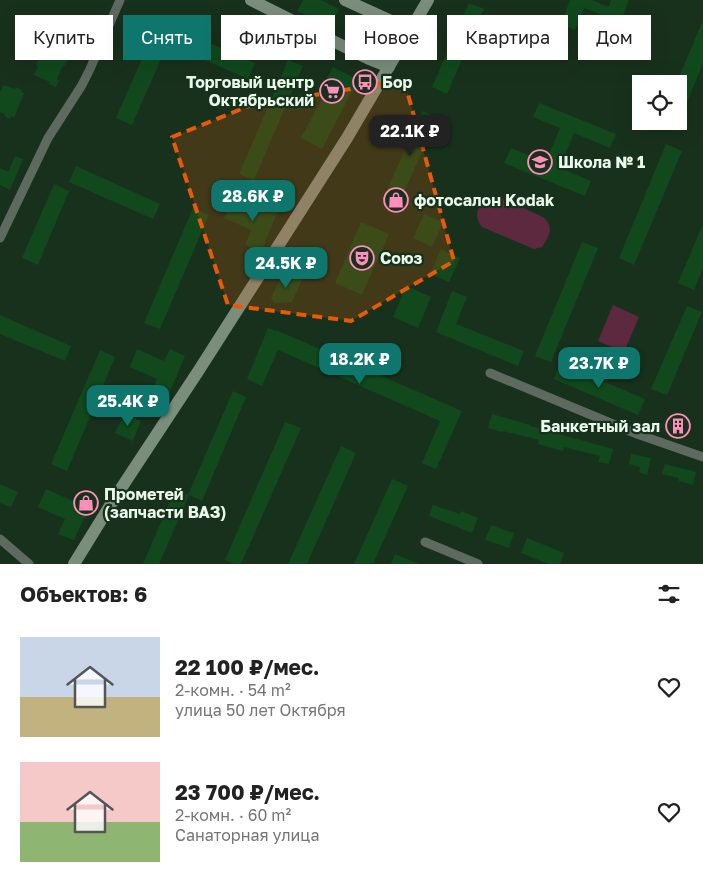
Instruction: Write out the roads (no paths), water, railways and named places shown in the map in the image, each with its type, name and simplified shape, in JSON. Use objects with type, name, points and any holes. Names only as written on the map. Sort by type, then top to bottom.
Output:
[{"type":"street","points":[[0,238],[48,138],[82,85],[120,0]]},
{"type":"street","points":[[251,0],[389,68]]},
{"type":"street","points":[[345,0],[378,15]]},
{"type":"street","points":[[420,15],[428,0]]},
{"type":"street","points":[[74,564],[347,138],[394,60]]},
{"type":"street","points":[[490,373],[637,434],[703,457]]},
{"type":"street","points":[[0,539],[29,564]]},
{"type":"street","points":[[425,542],[478,564]]},
{"type":"place","name":"Бор","points":[[365,82]]},
{"type":"place","name":"Торговый центр Октябрьский","points":[[332,91]]},
{"type":"place","name":"Школа № 1","points":[[540,162]]},
{"type":"place","name":"фотосалон Kodak","points":[[396,200]]},
{"type":"place","name":"Союз","points":[[362,258]]},
{"type":"place","name":"Банкетный зал","points":[[678,426]]},
{"type":"place","name":"Прометей (запчасти ВАЗ)","points":[[86,503]]}]
